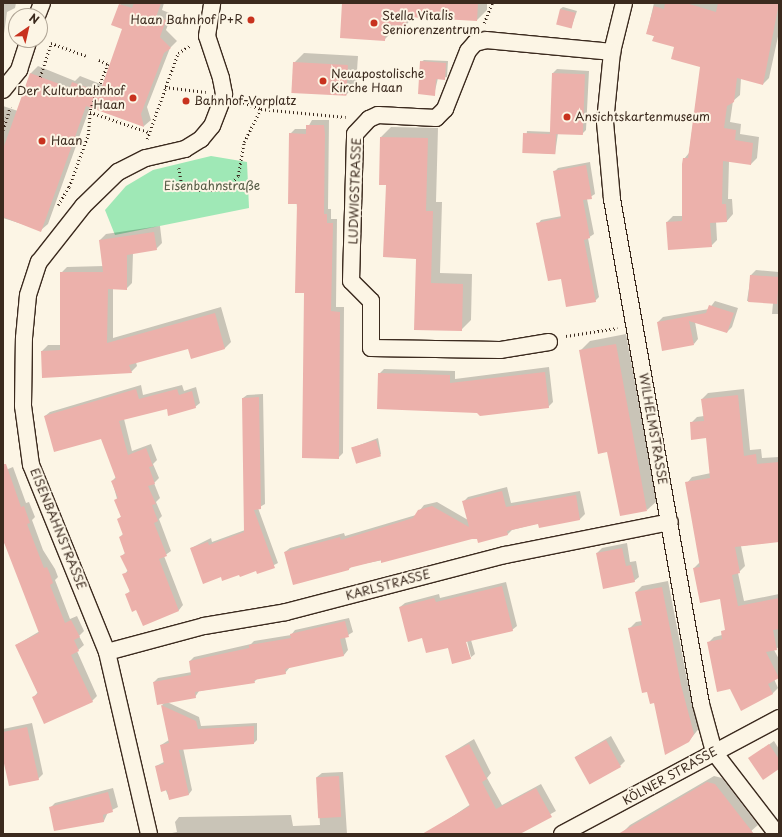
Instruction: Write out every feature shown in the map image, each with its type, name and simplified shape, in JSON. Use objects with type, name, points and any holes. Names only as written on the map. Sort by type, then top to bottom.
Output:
[{"type":"street","name":"EISENBAHNSTRASSE","points":[[148,834],[107,652],[31,465],[23,406],[24,338],[28,295],[39,262],[51,245],[104,184],[118,172],[146,158],[185,149],[201,139],[217,116],[224,94],[221,78],[207,36],[212,3]]},
{"type":"street","name":"WILHELMSTRASSE","points":[[624,3],[612,52],[605,122],[611,191],[636,324],[701,704],[714,752],[777,834]]},
{"type":"street","points":[[369,119],[378,115],[436,118],[445,109],[468,51],[475,44],[486,40],[612,52]]},
{"type":"street","points":[[4,90],[18,70],[26,48]]},
{"type":"street","name":"LUDWIGSTRASSE","points":[[369,119],[355,134],[352,281],[371,301],[372,348],[500,350],[555,340]]},
{"type":"street","name":"KARLSTRASSE","points":[[107,652],[204,626],[286,612],[505,555],[670,522]]},
{"type":"street","name":"KÖLNER STRASSE","points":[[562,834],[779,718]]},
{"type":"path","points":[[90,112],[148,132],[178,53],[207,36]]},
{"type":"path","points":[[40,77],[51,43],[86,56]]},
{"type":"path","points":[[58,207],[69,187],[88,135],[90,112],[108,64],[99,60]]},
{"type":"path","points":[[165,87],[224,94],[261,109],[369,119]]},
{"type":"path","points":[[3,130],[10,106],[4,90]]},
{"type":"path","points":[[176,151],[183,191],[223,190],[238,176],[244,142],[261,109]]},
{"type":"path","points":[[555,340],[636,324]]},
{"type":"green space","name":"Eisenbahnstraße","points":[[211,156],[247,162],[249,208],[115,235],[105,210],[126,186],[153,170]]},
{"type":"building","points":[[134,3],[161,3],[156,17],[166,20],[160,37],[171,48],[164,53],[141,114],[144,127],[86,106],[41,232],[3,217],[3,149],[30,73],[70,88],[72,82],[100,92],[122,29],[111,25],[119,4],[132,8]]},
{"type":"building","name":"Stella Vitalis Seniorenzentrum","points":[[342,3],[478,3],[477,21],[407,17],[406,26],[386,25],[385,41],[340,38]]},
{"type":"building","points":[[665,3],[686,3],[716,12],[718,3],[779,3],[763,85],[737,78],[734,102],[727,106],[724,128],[736,130],[735,140],[753,143],[751,165],[723,161],[722,204],[726,204],[727,222],[710,223],[712,247],[668,250],[666,222],[682,221],[682,164],[683,158],[688,158],[700,67],[671,59],[674,47],[652,41],[654,36],[646,34],[654,6],[664,9]]},
{"type":"building","points":[[560,9],[576,13],[572,28],[556,25]]},
{"type":"building","points":[[420,61],[446,63],[445,80],[436,79],[435,96],[418,94]]},
{"type":"building","name":"Neuapostolische Kirche Haan","points":[[293,62],[348,65],[346,96],[291,93]]},
{"type":"building","points":[[552,73],[585,74],[583,135],[550,134]]},
{"type":"building","points":[[306,125],[324,125],[325,134],[324,214],[327,214],[327,223],[333,223],[331,311],[340,312],[339,459],[302,458],[304,293],[295,293],[297,204],[288,204],[289,133],[306,134]]},
{"type":"building","points":[[523,133],[556,134],[555,154],[522,153]]},
{"type":"building","points":[[380,137],[428,138],[426,211],[433,211],[431,283],[463,284],[462,331],[414,330],[416,259],[383,257],[386,185],[379,185]]},
{"type":"building","points":[[586,165],[592,199],[583,200],[590,238],[584,240],[596,302],[566,307],[561,279],[548,281],[536,223],[561,218],[553,171]]},
{"type":"building","points":[[154,232],[157,250],[127,255],[127,290],[108,289],[107,343],[215,313],[225,349],[191,359],[188,349],[129,365],[132,373],[42,378],[41,351],[60,350],[60,272],[103,272],[99,240]]},
{"type":"building","points":[[750,275],[779,277],[777,304],[748,302]]},
{"type":"building","points":[[709,305],[734,313],[727,333],[689,321],[694,345],[662,351],[657,322],[706,313]]},
{"type":"building","points":[[616,344],[647,511],[620,516],[607,452],[598,454],[579,350]]},
{"type":"building","points":[[545,372],[549,408],[480,416],[477,413],[377,409],[378,373],[450,375],[450,383]]},
{"type":"building","points":[[136,389],[139,399],[177,389],[179,395],[192,391],[196,408],[168,416],[167,409],[119,421],[128,455],[146,448],[153,466],[149,467],[155,484],[148,486],[156,504],[152,505],[158,521],[154,523],[167,556],[159,559],[179,611],[143,626],[136,610],[132,612],[125,594],[130,592],[122,574],[128,572],[120,556],[125,554],[119,537],[123,535],[117,519],[121,517],[114,500],[118,498],[111,481],[116,479],[101,439],[54,452],[44,416]]},
{"type":"building","points":[[738,395],[744,456],[756,454],[757,464],[779,462],[779,542],[735,547],[740,573],[732,575],[738,606],[779,598],[779,629],[773,630],[777,650],[766,652],[779,678],[768,684],[773,694],[741,711],[730,689],[717,692],[707,642],[722,639],[721,631],[725,630],[720,599],[700,603],[693,568],[700,567],[685,482],[710,478],[706,438],[691,440],[690,422],[704,421],[701,399]]},
{"type":"building","points":[[259,397],[261,509],[254,510],[275,568],[257,574],[256,571],[240,577],[239,575],[222,581],[221,577],[203,584],[190,548],[208,542],[209,545],[244,532],[242,398]]},
{"type":"building","points":[[376,440],[381,456],[356,464],[351,448]]},
{"type":"building","points":[[3,464],[6,464],[21,507],[24,506],[30,523],[27,524],[44,568],[47,567],[50,574],[53,583],[50,585],[65,623],[71,620],[80,637],[74,640],[79,651],[71,655],[93,702],[44,724],[32,697],[38,694],[15,645],[39,633],[3,540]]},
{"type":"building","points":[[502,491],[506,507],[576,495],[580,520],[539,528],[538,524],[507,531],[508,535],[478,543],[477,539],[472,539],[381,563],[381,560],[349,568],[349,570],[293,585],[284,552],[340,537],[341,540],[413,518],[418,510],[432,506],[469,527],[462,501]]},
{"type":"building","points":[[622,548],[626,566],[631,565],[635,582],[603,589],[596,553]]},
{"type":"building","points":[[502,586],[513,631],[466,642],[471,659],[452,664],[448,648],[426,653],[422,638],[408,642],[399,607],[434,598],[436,602]]},
{"type":"building","points":[[662,587],[681,685],[694,734],[689,742],[665,755],[654,703],[650,704],[647,692],[642,693],[628,628],[642,625],[635,592]]},
{"type":"building","points":[[345,621],[349,637],[340,639],[344,656],[285,669],[286,674],[254,680],[255,683],[195,692],[196,698],[157,705],[153,682],[191,675],[189,661],[249,648],[249,645],[291,638],[290,634]]},
{"type":"building","points":[[161,705],[196,721],[198,729],[254,726],[254,744],[179,750],[189,795],[169,800],[167,790],[161,792],[155,766],[164,764],[160,745],[169,743]]},
{"type":"building","points":[[27,727],[39,780],[9,786],[3,759],[3,732]]},
{"type":"building","points":[[606,740],[621,767],[590,785],[575,757]]},
{"type":"building","points":[[469,744],[487,779],[482,782],[496,809],[536,788],[552,817],[520,834],[422,834],[470,806],[445,756]]},
{"type":"building","points":[[769,744],[779,759],[779,769],[763,780],[748,758]]},
{"type":"building","points":[[339,776],[341,817],[318,818],[316,777]]},
{"type":"building","points":[[707,782],[715,784],[754,834],[618,834]]},
{"type":"building","points":[[108,792],[113,812],[103,815],[104,822],[54,831],[49,807]]},
{"type":"place","name":"Haan Bahnhof P+R","points":[[251,20]]},
{"type":"place","name":"Stella Vitalis Seniorenzentrum","points":[[374,23]]},
{"type":"place","name":"Neuapostolische Kirche Haan","points":[[323,81]]},
{"type":"place","name":"Der Kulturbahnhof Haan","points":[[133,98]]},
{"type":"place","name":"Bahnhof-Vorplatz","points":[[186,101]]},
{"type":"place","name":"Ansichtskartenmuseum","points":[[567,117]]},
{"type":"place","name":"Haan","points":[[42,141]]}]
